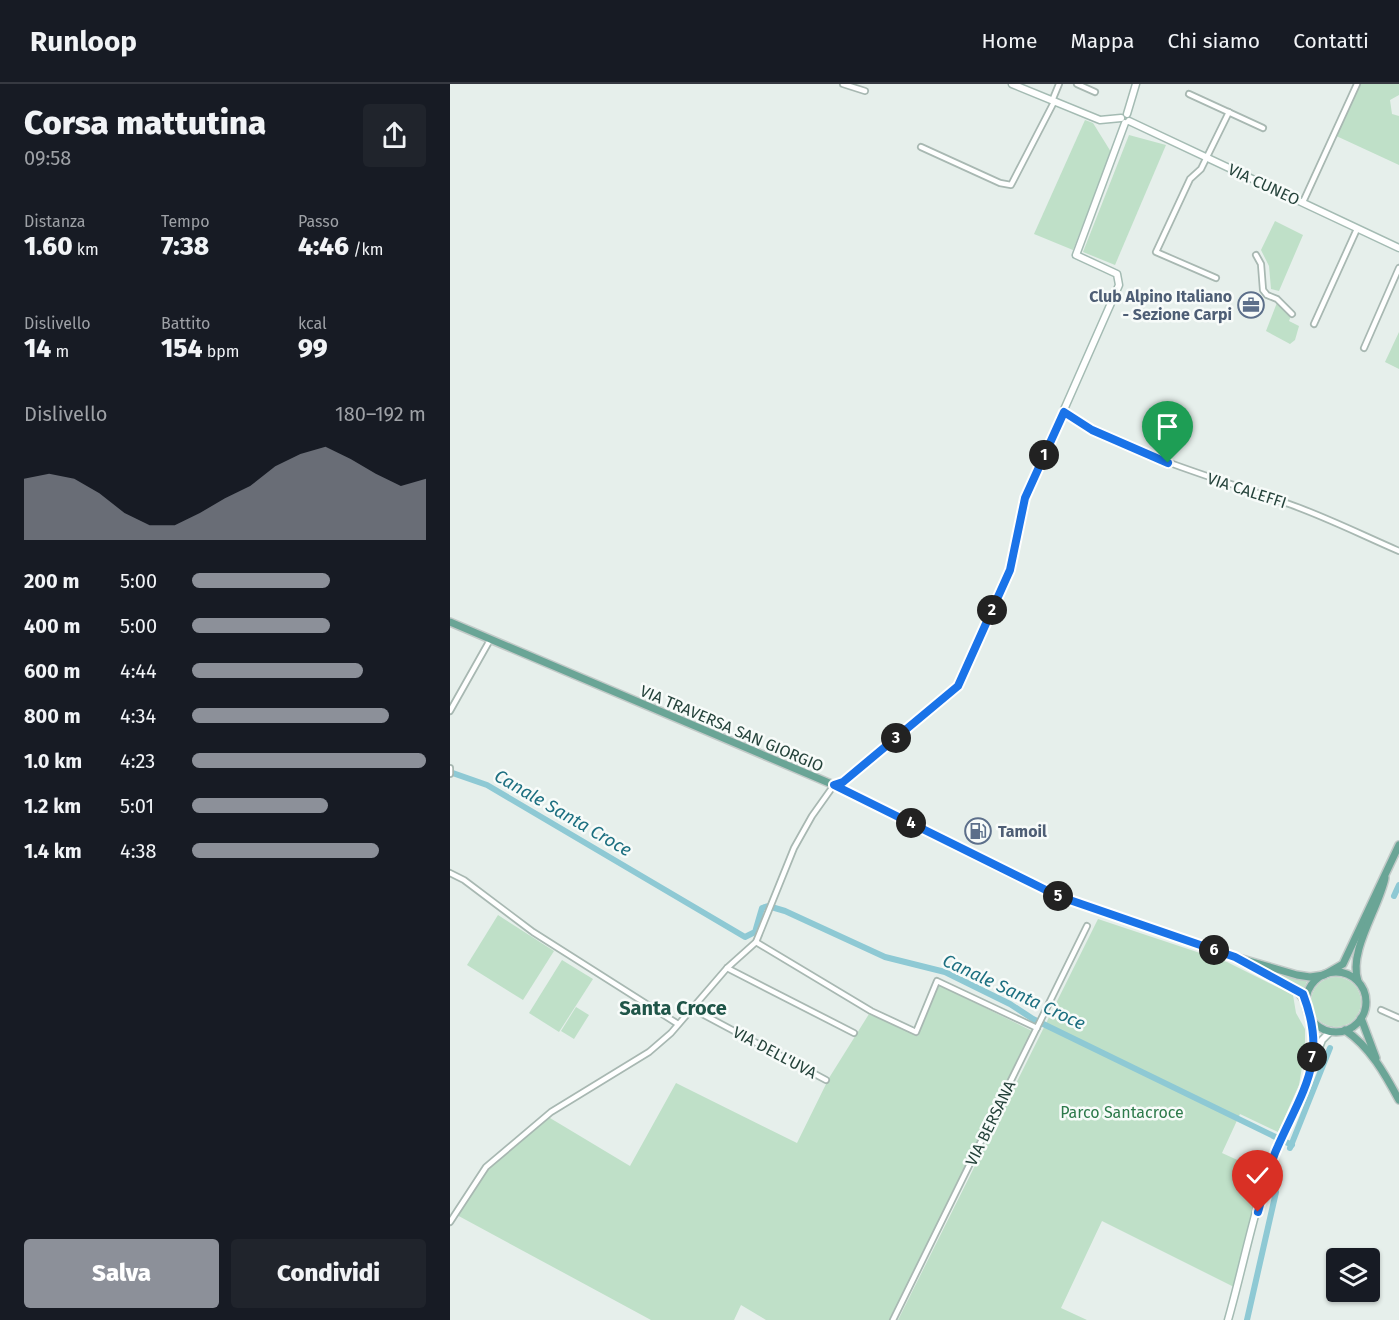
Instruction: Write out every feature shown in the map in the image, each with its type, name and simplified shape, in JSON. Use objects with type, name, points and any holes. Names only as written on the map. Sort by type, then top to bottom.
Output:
[{"type":"main road","name":"VIA TRAVERSA SAN GIORGIO","points":[[450,622],[834,785],[1058,896],[1235,957],[1297,975],[1310,977],[1324,975]]},
{"type":"main road","points":[[1361,1018],[1345,1030],[1323,1029],[1312,1018],[1307,1006],[1311,985],[1324,975],[1339,968],[1349,956],[1399,845]]},
{"type":"main road","points":[[1386,872],[1360,950],[1356,973],[1366,1000],[1361,1018],[1378,1064],[1399,1100]]},
{"type":"main road","name":"VIA TRAVERSA SAN GIORGIO","points":[[1235,957],[1303,994],[1307,1006]]},
{"type":"main road","points":[[1324,975],[1347,974],[1359,983]]},
{"type":"main road","points":[[1345,1030],[1355,1037],[1378,1064]]},
{"type":"street","points":[[843,84],[865,91]]},
{"type":"street","points":[[1012,84],[1101,120],[1125,119]]},
{"type":"street","points":[[921,147],[1000,183],[1011,185],[1053,102],[1059,84]]},
{"type":"street","points":[[1077,84],[1095,92]]},
{"type":"street","points":[[450,1222],[486,1167],[551,1112],[649,1052],[678,1024],[727,968],[756,942],[800,837],[834,785],[843,782],[958,686],[1010,570],[1025,498],[1119,285],[1117,274],[1076,255],[1136,84]]},
{"type":"street","points":[[1303,202],[1357,84]]},
{"type":"street","points":[[1189,94],[1263,128]]},
{"type":"street","points":[[1216,278],[1156,252],[1190,179],[1201,169],[1229,112]]},
{"type":"street","name":"VIA CUNEO","points":[[1125,119],[1399,248]]},
{"type":"street","points":[[1314,324],[1357,229]]},
{"type":"street","points":[[1256,255],[1261,264],[1263,290],[1292,314]]},
{"type":"street","points":[[1364,348],[1399,268]]},
{"type":"street","name":"VIA CALEFFI","points":[[1064,412],[1092,430],[1134,449],[1205,477],[1289,504],[1399,551]]},
{"type":"street","points":[[450,711],[490,640]]},
{"type":"street","points":[[450,873],[464,879],[533,932],[678,1024]]},
{"type":"street","name":"VIA BERSANA","points":[[893,1320],[1087,926]]},
{"type":"street","points":[[756,942],[871,1011],[916,1032],[937,981],[1037,1027]]},
{"type":"street","points":[[727,968],[854,1033]]},
{"type":"street","name":"VIA DELL'UVA","points":[[691,1008],[826,1080]]},
{"type":"street","points":[[1381,1010],[1399,1018]]},
{"type":"street","points":[[1311,1067],[1314,1031],[1312,1018]]},
{"type":"street","points":[[1228,1320],[1276,1148],[1284,1134],[1322,1040],[1331,1031]]},
{"type":"green space","points":[[1354,84],[1399,84],[1399,95],[1390,100],[1392,114],[1399,116],[1399,165],[1332,134]]},
{"type":"green space","points":[[1085,120],[1093,123],[1111,152],[1073,250],[1034,234]]},
{"type":"green space","points":[[1129,135],[1166,145],[1115,265],[1083,252]]},
{"type":"green space","points":[[1275,221],[1303,235],[1279,291],[1271,289],[1269,266],[1261,250]]},
{"type":"green space","points":[[1278,300],[1291,316],[1289,321],[1299,326],[1295,340],[1290,344],[1266,331]]},
{"type":"green space","points":[[1399,332],[1399,369],[1385,362]]},
{"type":"green space","points":[[498,915],[554,951],[523,1000],[467,965]]},
{"type":"green space","name":"Parco Santacroce","points":[[1098,919],[1227,962],[1293,995],[1296,1013],[1305,1029],[1305,1049],[1299,1085],[1278,1132],[1240,1114],[1222,1153],[1264,1172],[1234,1287],[1102,1221],[1061,1308],[1087,1320],[898,1320]]},
{"type":"green space","points":[[562,960],[593,979],[559,1032],[529,1013]]},
{"type":"green space","points":[[1278,973],[1307,981],[1304,989],[1278,975]]},
{"type":"green space","points":[[1341,977],[1354,984],[1360,992],[1360,1012],[1354,1020],[1346,1026],[1331,1027],[1318,1020],[1312,1012],[1311,997],[1318,984],[1326,978]]},
{"type":"green space","points":[[939,985],[1032,1031],[891,1320],[766,1320],[741,1305],[734,1320],[651,1320],[455,1214],[485,1164],[519,1141],[545,1115],[630,1166],[676,1083],[797,1143],[829,1078],[869,1014],[918,1036]]},
{"type":"green space","points":[[576,1007],[589,1015],[574,1039],[561,1031]]},
{"type":"waterway","name":"Canale Santa Croce","points":[[450,772],[487,785],[745,937],[755,932],[762,908],[768,906],[785,911],[885,957],[945,972],[1010,1004],[1033,1019],[1292,1145]]},
{"type":"waterway","points":[[1394,896],[1399,885]]},
{"type":"waterway","points":[[1290,1148],[1330,1048]]},
{"type":"waterway","points":[[1247,1320],[1276,1192]]},
{"type":"place","name":"Club Alpino Italiano - Sezione Carpi","points":[[1251,305]]},
{"type":"place","name":"Tamoil","points":[[978,831]]},
{"type":"district","name":"Santa Croce","points":[[673,1008]]},
{"type":"route","points":[[1168,463],[1092,430],[1064,412],[1025,498],[1010,570],[958,686],[843,782],[834,785],[1058,896],[1235,957],[1303,994],[1314,1031],[1311,1067],[1295,1110],[1276,1148],[1258,1212]]}]
